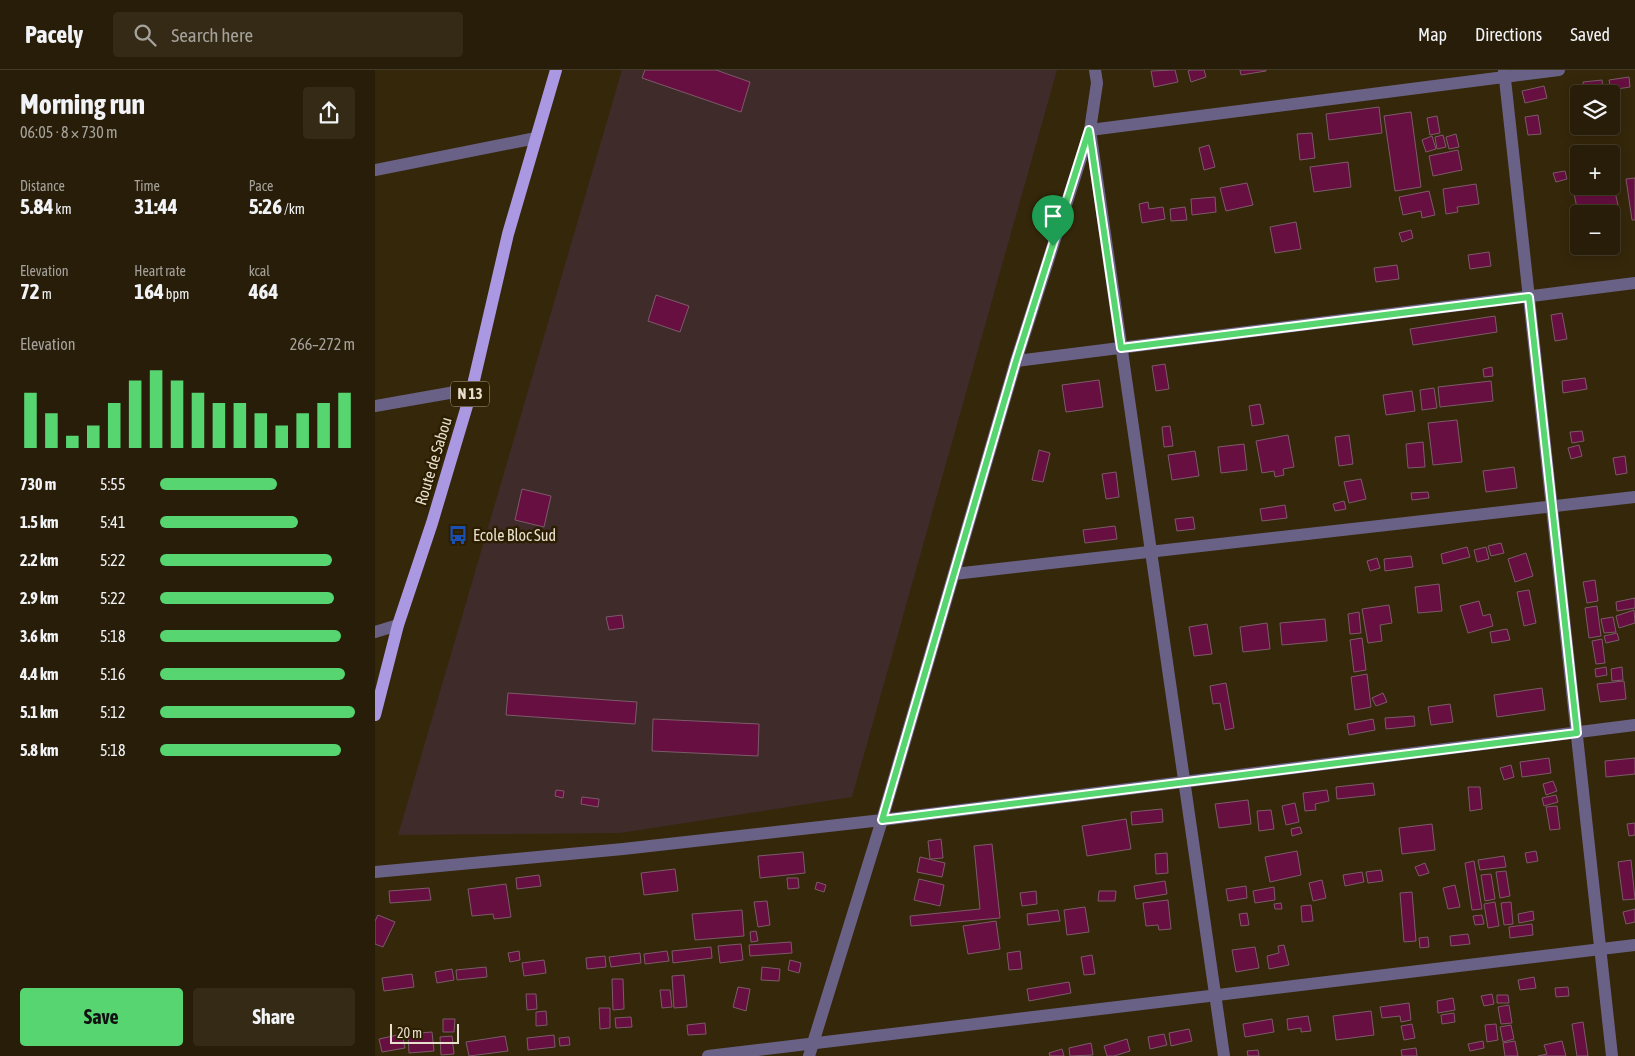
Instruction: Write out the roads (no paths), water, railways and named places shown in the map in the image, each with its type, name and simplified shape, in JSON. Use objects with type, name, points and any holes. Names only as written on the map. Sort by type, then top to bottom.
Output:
[{"type":"main road","name":"Route de Sabou","points":[[375,715],[398,625],[432,523],[471,389],[508,234],[556,70]]},
{"type":"street","points":[[811,1050],[882,820],[1016,361],[1089,130],[1097,83],[1095,70]]},
{"type":"street","points":[[1089,130],[1504,73],[1559,70]]},
{"type":"street","points":[[1504,73],[1612,1056]]},
{"type":"street","points":[[1089,130],[1224,1056]]},
{"type":"street","points":[[375,170],[536,138]]},
{"type":"street","points":[[1016,361],[1635,283]]},
{"type":"street","points":[[375,406],[471,389]]},
{"type":"street","points":[[954,574],[1635,498]]},
{"type":"street","points":[[375,632],[398,625]]},
{"type":"street","points":[[375,872],[623,849],[882,820],[1635,725]]},
{"type":"street","points":[[708,1056],[811,1050],[1215,995],[1635,945]]},
{"type":"place","name":"Ecole Bloc Sud","points":[[458,535]]}]
